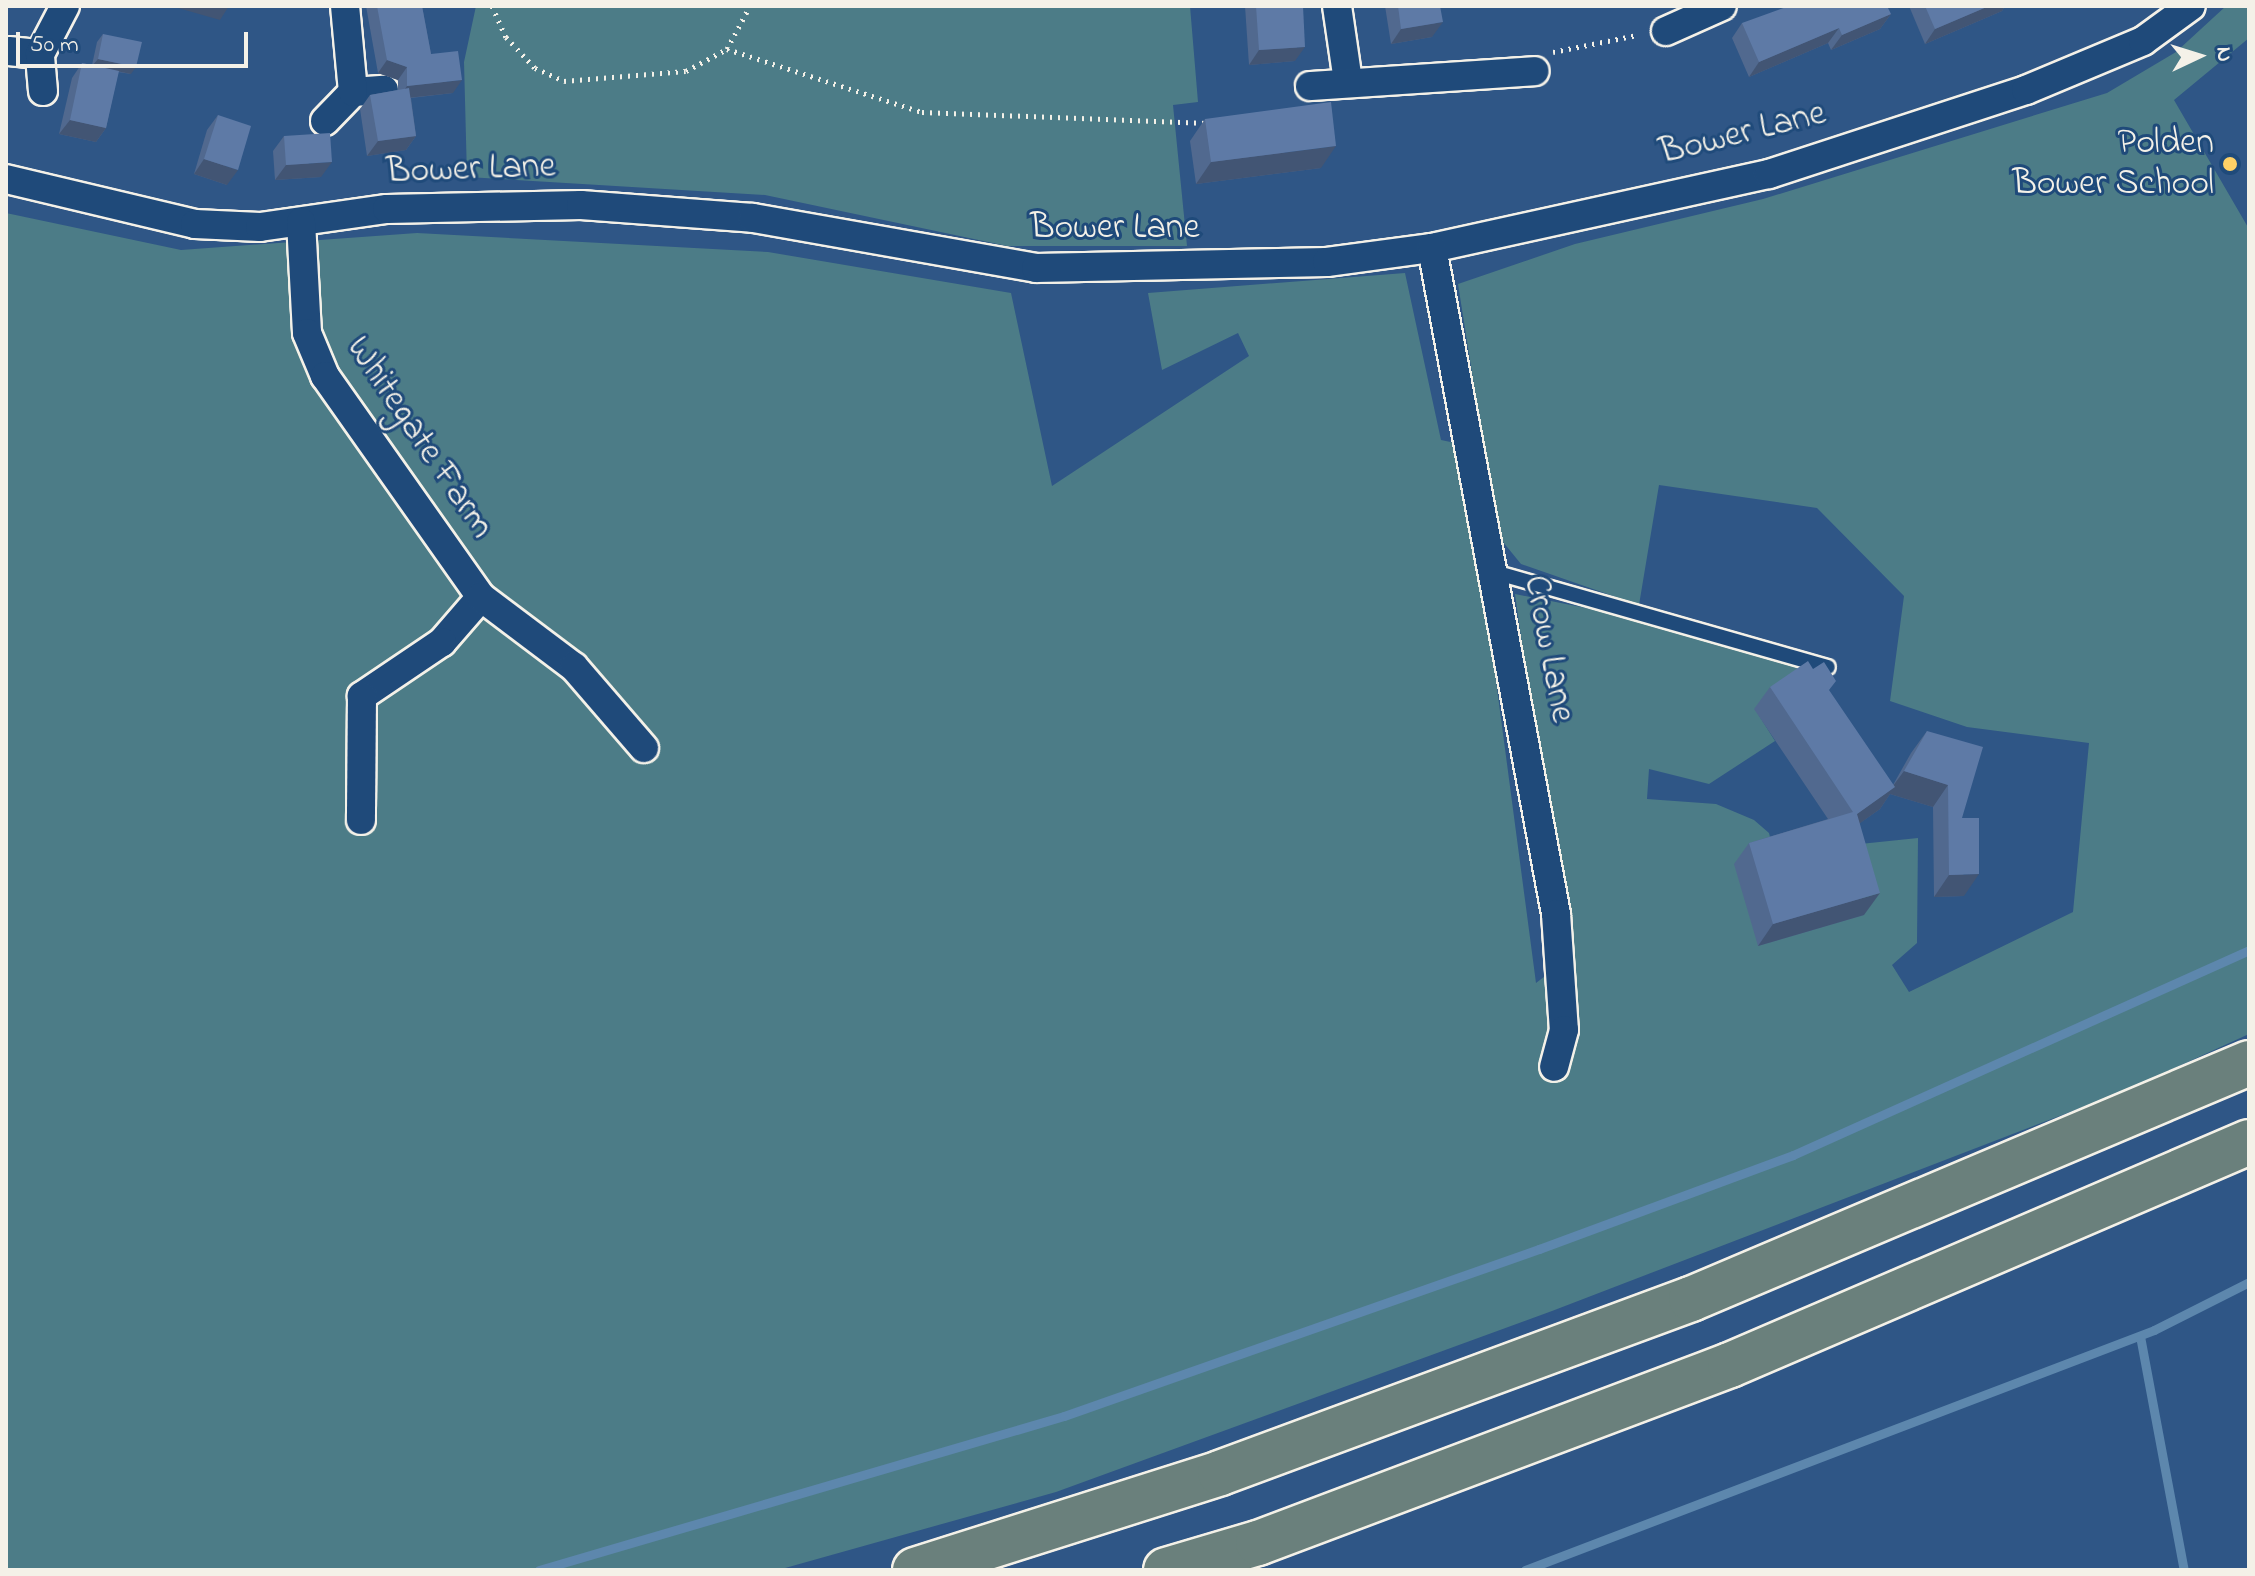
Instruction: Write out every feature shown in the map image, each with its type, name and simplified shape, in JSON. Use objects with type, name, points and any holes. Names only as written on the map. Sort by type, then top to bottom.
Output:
[{"type":"highway","points":[[915,1570],[1220,1473],[1676,1304],[2249,1063]]},
{"type":"highway","points":[[1166,1570],[1730,1365],[2249,1142]]},
{"type":"street","points":[[43,91],[40,54],[65,6]]},
{"type":"street","points":[[345,6],[353,92]]},
{"type":"street","points":[[1337,6],[1348,81]]},
{"type":"street","points":[[1666,31],[1722,6]]},
{"type":"street","name":"Bower Lane","points":[[6,179],[195,224],[301,222],[474,205],[661,210],[820,228],[1036,268],[1236,267],[1432,248],[1769,174],[2026,90],[2143,41],[2191,6]]},
{"type":"street","points":[[9,51],[40,54]]},
{"type":"street","points":[[1310,86],[1507,67],[1535,71]]},
{"type":"street","points":[[325,121],[353,92],[384,90]]},
{"type":"street","name":"Whitegate Farm","points":[[301,222],[307,333],[325,376],[481,597],[574,667],[644,748]]},
{"type":"street","name":"Crow Lane","points":[[1432,248],[1556,914],[1564,1030],[1554,1067]]},
{"type":"street","name":"Whitegate Farm","points":[[361,820],[362,696],[442,642],[481,597]]},
{"type":"lane","points":[[1494,572],[1828,667]]},
{"type":"path","points":[[492,6],[506,37],[535,68],[564,81],[686,71],[727,49],[750,6]]},
{"type":"path","points":[[1507,67],[1578,43],[1666,31]]},
{"type":"path","points":[[727,49],[922,112],[1177,126],[1222,121]]},
{"type":"green space","points":[[476,6],[1190,6],[1198,102],[1173,105],[1187,246],[1007,246],[765,195],[467,177],[464,62]]},
{"type":"green space","points":[[2226,6],[2249,6],[2249,38],[2174,100],[2249,229],[2249,1034],[2122,1092],[1552,1311],[1056,1492],[778,1570],[6,1570],[6,213],[181,250],[417,233],[768,252],[1011,293],[1052,486],[1249,356],[1238,333],[1162,370],[1148,293],[1405,273],[1441,440],[1484,449],[1458,284],[1575,244],[1763,199],[2107,93],[2176,52]],"holes":[[[1454,454],[1487,459],[1503,542],[1521,564],[1639,605],[1659,485],[1817,508],[1904,596],[1890,701],[1967,727],[2089,743],[2073,912],[1909,992],[1892,965],[1917,943],[1918,838],[1774,853],[1769,833],[1754,820],[1716,804],[1647,799],[1649,769],[1709,784],[1775,741],[1755,709],[1809,669],[1637,618],[1515,594],[1566,960],[1536,983],[1482,575]]]},
{"type":"building","points":[[377,6],[422,6],[431,54],[458,51],[462,80],[407,86],[407,67],[387,60]]},
{"type":"building","points":[[1256,6],[1303,6],[1305,47],[1259,50]]},
{"type":"building","points":[[1398,6],[1440,6],[1443,22],[1401,29]]},
{"type":"building","points":[[1789,6],[1887,6],[1891,14],[1842,35],[1839,28],[1759,62],[1742,23]]},
{"type":"building","points":[[1925,6],[1989,6],[1935,29]]},
{"type":"building","points":[[103,34],[142,42],[136,67],[98,59]]},
{"type":"building","points":[[82,63],[119,71],[106,128],[70,120]]},
{"type":"building","points":[[409,88],[416,136],[378,141],[370,95]]},
{"type":"building","points":[[1331,102],[1336,146],[1211,162],[1205,119]]},
{"type":"building","points":[[218,115],[251,126],[238,170],[204,159]]},
{"type":"building","points":[[330,133],[332,162],[286,165],[284,136]]},
{"type":"building","points":[[1808,661],[1813,669],[1824,662],[1836,681],[1829,690],[1895,787],[1857,814],[1880,893],[1773,924],[1749,843],[1853,812],[1770,687]]},
{"type":"building","points":[[1927,731],[1983,747],[1962,818],[1979,818],[1979,874],[1949,875],[1948,785],[1904,771]]},
{"type":"waterway","points":[[539,1570],[1064,1416],[1539,1249],[1793,1155],[2249,950]]},
{"type":"waterway","points":[[1525,1570],[2154,1330],[2249,1282]]},
{"type":"waterway","points":[[2140,1336],[2184,1570]]},
{"type":"place","name":"Polden Bower School","points":[[2230,164]]}]
